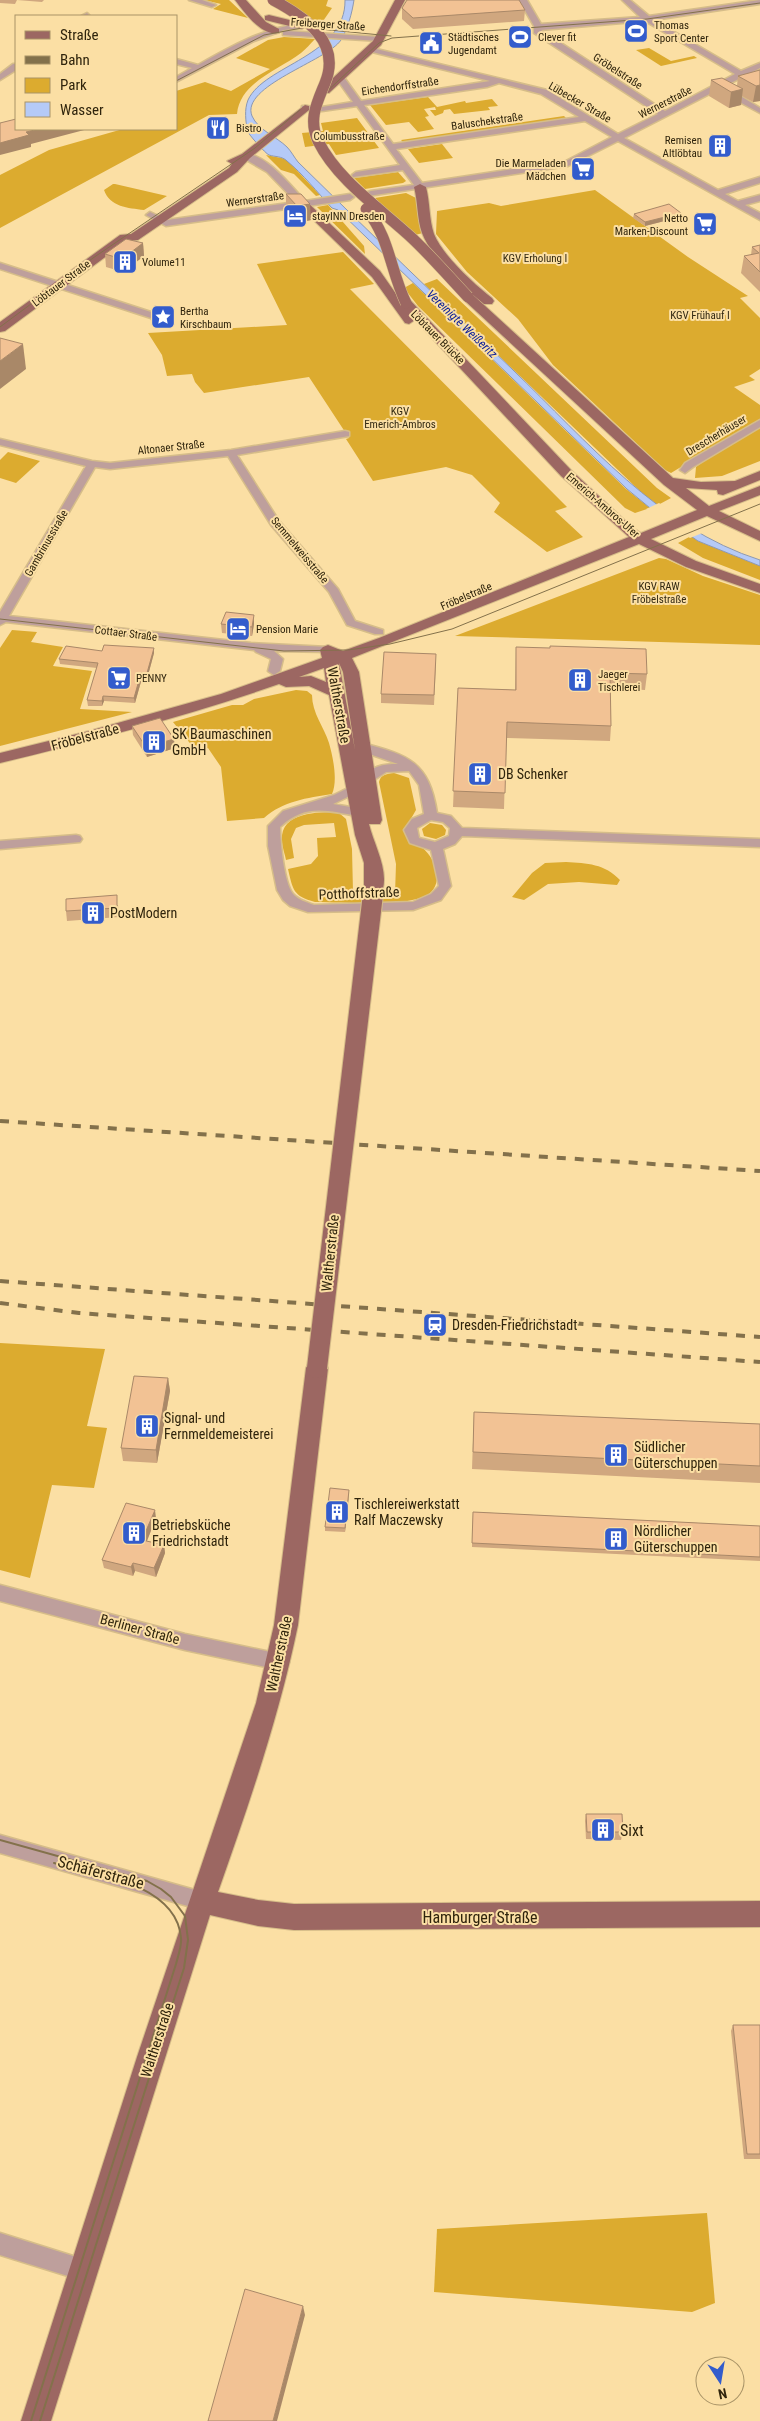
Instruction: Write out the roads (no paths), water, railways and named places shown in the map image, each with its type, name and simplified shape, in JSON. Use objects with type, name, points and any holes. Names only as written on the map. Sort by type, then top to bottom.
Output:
[{"type":"main road","points":[[240,0],[262,24],[276,31]]},
{"type":"main road","points":[[255,0],[276,31]]},
{"type":"main road","name":"Löbtauer Brücke","points":[[262,0],[300,23],[313,37],[318,46],[321,56],[321,70],[304,109],[306,136],[312,151],[320,163],[367,210],[381,228],[388,244],[395,280],[406,303],[518,421]]},
{"type":"main road","points":[[273,0],[310,23],[322,36],[329,51],[330,70],[313,110],[314,130],[322,148],[339,169],[430,255],[468,297],[697,509],[760,537]]},
{"type":"main road","points":[[325,91],[371,49],[381,36],[400,0]]},
{"type":"main road","points":[[269,18],[300,26]]},
{"type":"main road","name":"Löbtauer Straße","points":[[158,217],[233,170],[246,156],[305,108]]},
{"type":"main road","name":"Löbtauer Straße","points":[[0,328],[124,238],[134,237],[229,163],[246,156]]},
{"type":"main road","points":[[420,187],[429,236],[434,244],[474,290],[505,313],[524,338],[530,354]]},
{"type":"main road","points":[[308,203],[376,274],[405,316],[490,403],[518,421]]},
{"type":"main road","name":"Emerich-Ambros-Ufer","points":[[518,421],[566,473],[633,533],[691,564],[760,589]]},
{"type":"main road","name":"Fröbelstraße","points":[[697,509],[737,485],[760,475]]},
{"type":"main road","points":[[669,482],[702,486],[737,485]]},
{"type":"main road","name":"Fröbelstraße","points":[[169,712],[274,671],[334,656],[379,632],[633,533],[697,509],[760,490]]},
{"type":"main road","name":"Fröbelstraße","points":[[0,758],[93,735],[257,686],[633,533]]},
{"type":"main road","name":"Waltherstraße","points":[[36,2421],[280,1662],[375,880],[373,856],[376,833],[360,784],[337,693],[334,656]]},
{"type":"main road","name":"Waltherstraße","points":[[334,656],[349,666],[352,677],[362,747],[358,812],[363,835],[373,856]]},
{"type":"main road","points":[[257,686],[291,681],[311,681],[337,693]]},
{"type":"main road","name":"Hamburger Straße","points":[[202,1900],[258,1913],[303,1917],[760,1914]]},
{"type":"street","points":[[193,0],[212,5]]},
{"type":"street","name":"Gröbelstraße","points":[[523,0],[538,27],[537,31],[656,110],[666,114]]},
{"type":"street","points":[[626,0],[646,19],[742,75]]},
{"type":"street","points":[[720,0],[727,7]]},
{"type":"street","points":[[538,27],[646,19],[760,2]]},
{"type":"street","name":"Freiberger Straße","points":[[178,79],[276,31],[300,26]]},
{"type":"street","name":"Freiberger Straße","points":[[319,30],[356,38],[381,36]]},
{"type":"street","name":"Freiberger Straße","points":[[276,31],[361,30],[381,36]]},
{"type":"street","name":"Lübecker Straße","points":[[371,49],[544,92],[619,138],[760,217]]},
{"type":"street","points":[[178,62],[200,68]]},
{"type":"street","name":"Wernerstraße","points":[[580,158],[760,66]]},
{"type":"street","points":[[0,78],[15,67]]},
{"type":"street","points":[[340,78],[420,187]]},
{"type":"street","name":"Eichendorffstraße","points":[[305,108],[322,109],[487,84],[498,80]]},
{"type":"street","points":[[718,87],[760,111]]},
{"type":"street","name":"Baluschekstraße","points":[[388,143],[576,112]]},
{"type":"street","name":"Baluschekstraße","points":[[388,143],[586,118]]},
{"type":"street","name":"Wernerstraße","points":[[371,194],[545,168],[633,146]]},
{"type":"street","points":[[246,156],[267,167],[308,203]]},
{"type":"street","points":[[356,175],[405,167]]},
{"type":"street","points":[[718,193],[760,180]]},
{"type":"street","name":"Wernerstraße","points":[[158,217],[166,223],[350,196]]},
{"type":"street","points":[[738,204],[760,198]]},
{"type":"street","points":[[0,266],[154,316],[160,325]]},
{"type":"street","name":"Drescherhäuser","points":[[685,470],[689,465],[760,423]]},
{"type":"street","name":"Altonaer Straße","points":[[0,442],[92,464],[110,466],[232,453],[345,434]]},
{"type":"street","name":"Semmelweisstraße","points":[[232,453],[275,523],[334,591],[351,623],[379,632]]},
{"type":"street","name":"Gambrinusstraße","points":[[1,619],[92,464]]},
{"type":"street","name":"Cottaer Straße","points":[[1,619],[334,656]]},
{"type":"street","name":"Cottaer Straße","points":[[252,646],[273,654],[277,659],[274,671]]},
{"type":"street","points":[[362,747],[404,761],[414,769],[424,782],[431,816]]},
{"type":"street","name":"Potthoffstraße","points":[[414,769],[404,767],[383,768],[338,798],[294,811],[279,819],[274,826],[273,836],[284,890],[288,897],[303,908],[414,906],[434,899],[442,892],[445,886],[436,846]]},
{"type":"street","name":"Potthoffstraße","points":[[313,806],[358,812]]},
{"type":"street","points":[[431,816],[453,822],[457,832],[450,842],[436,846],[420,843],[411,835],[412,825],[431,816]]},
{"type":"street","points":[[457,832],[760,843]]},
{"type":"street","points":[[0,845],[76,839]]},
{"type":"street","name":"Berliner Straße","points":[[0,1593],[185,1642],[280,1662]]},
{"type":"street","name":"Schäferstraße","points":[[0,1844],[202,1900]]},
{"type":"street","points":[[0,2244],[84,2270]]},
{"type":"water","name":"Vereinigte Weißeritz","points":[[345,0],[354,0],[346,31],[341,40],[320,57],[271,84],[259,94],[252,105],[252,116],[255,121],[283,143],[298,162],[626,480],[657,505],[689,527],[723,546],[760,560],[760,566],[698,541],[650,508],[627,489],[338,210],[332,208],[293,166],[283,158],[267,154],[250,135],[247,130],[246,119],[248,100],[257,88],[270,77],[303,58],[333,34],[342,19]]},
{"type":"tram line","points":[[324,94],[379,43],[392,38],[647,19],[760,3]]},
{"type":"tram line","points":[[178,80],[264,35],[302,28]]},
{"type":"tram line","points":[[319,29],[391,36]]},
{"type":"tram line","points":[[0,327],[93,258],[255,148],[300,110]]},
{"type":"tram line","points":[[0,619],[284,651],[348,650],[390,644],[452,629],[760,504]]},
{"type":"tram line","points":[[0,1840],[147,1881],[171,1897],[185,1916],[188,1940],[184,1968],[40,2421]]},
{"type":"tram line","points":[[31,2421],[176,1964],[181,1941],[176,1920],[165,1905],[150,1893],[111,1877],[54,1863]]},
{"type":"railway","points":[[0,1121],[760,1171]]},
{"type":"railway","points":[[0,1281],[760,1337]]},
{"type":"railway","points":[[0,1303],[79,1313],[760,1362]]},
{"type":"place","name":"Thomas Sport Center","points":[[636,31]]},
{"type":"place","name":"Clever fit","points":[[520,37]]},
{"type":"place","name":"Städtisches Jugendamt","points":[[431,43]]},
{"type":"place","name":"Bistro","points":[[218,128]]},
{"type":"place","name":"Remisen Altlöbtau","points":[[720,146]]},
{"type":"place","name":"Die Marmeladen Mädchen","points":[[583,169]]},
{"type":"place","name":"stayINN Dresden","points":[[295,216]]},
{"type":"place","name":"Netto Marken-Discount","points":[[705,224]]},
{"type":"place","name":"Volume11","points":[[125,262]]},
{"type":"place","name":"Bertha Kirschbaum","points":[[163,317]]},
{"type":"place","name":"Pension Marie","points":[[238,629]]},
{"type":"place","name":"PENNY","points":[[119,678]]},
{"type":"place","name":"Jaeger Tischlerei","points":[[580,680]]},
{"type":"place","name":"SK Baumaschinen GmbH","points":[[154,742]]},
{"type":"place","name":"DB Schenker","points":[[480,774]]},
{"type":"place","name":"PostModern","points":[[93,913]]},
{"type":"place","name":"Dresden-Friedrichstadt","points":[[435,1325]]},
{"type":"place","name":"Signal- und Fernmeldemeisterei","points":[[147,1426]]},
{"type":"place","name":"Südlicher Güterschuppen","points":[[616,1455]]},
{"type":"place","name":"Tischlereiwerkstatt Ralf Maczewsky","points":[[337,1512]]},
{"type":"place","name":"Betriebsküche Friedrichstadt","points":[[134,1533]]},
{"type":"place","name":"Nördlicher Güterschuppen","points":[[616,1539]]},
{"type":"place","name":"Sixt","points":[[603,1830]]},
{"type":"park label","name":"Columbusstraße","points":[[349,136]]},
{"type":"park label","name":"KGV Erholung I","points":[[535,258]]},
{"type":"park label","name":"KGV Frühauf I","points":[[700,315]]},
{"type":"park label","name":"KGV Emerich-Ambros","points":[[400,417]]},
{"type":"park label","name":"KGV RAW Fröbelstraße","points":[[659,592]]}]
